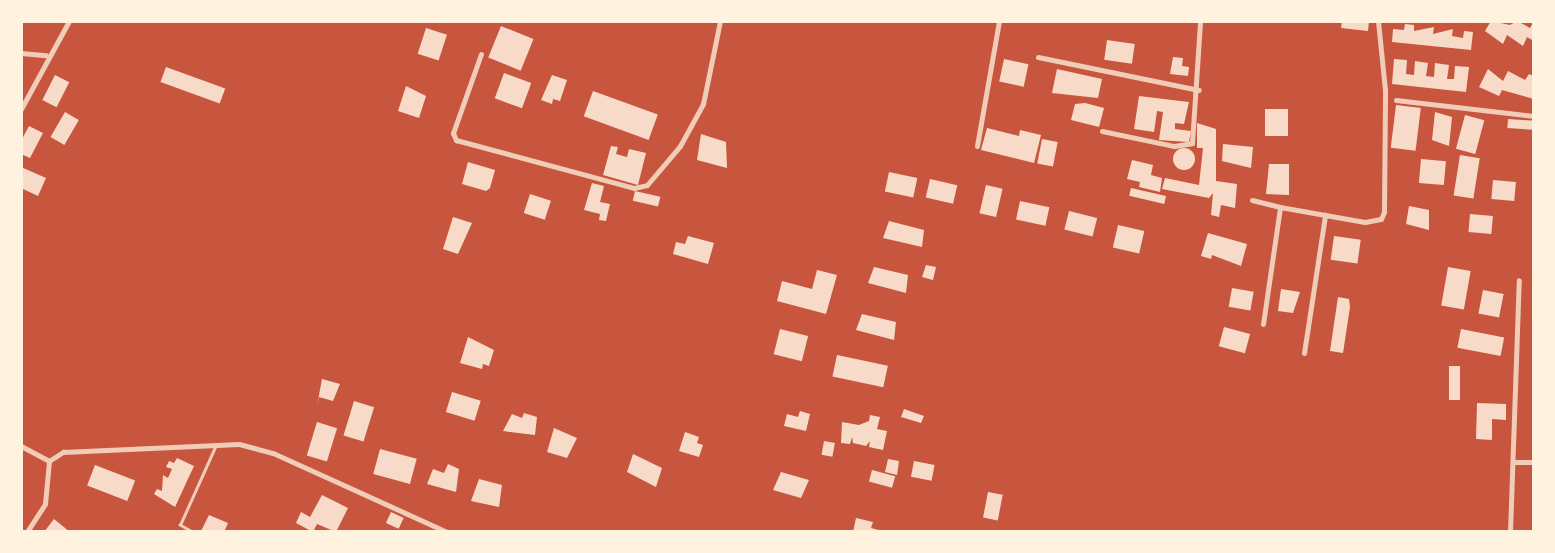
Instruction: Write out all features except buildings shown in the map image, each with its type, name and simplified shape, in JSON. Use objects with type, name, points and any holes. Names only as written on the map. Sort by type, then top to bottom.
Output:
[{"type":"street","points":[[21,108],[46,55],[69,21]]},
{"type":"street","points":[[481,54],[453,133],[456,140],[634,188],[646,185],[680,146],[703,104],[720,21]]},
{"type":"street","points":[[977,146],[999,21]]},
{"type":"street","points":[[1102,131],[1188,146],[1194,138],[1199,90],[1200,21]]},
{"type":"street","points":[[1252,200],[1365,222],[1381,219],[1384,212],[1385,90],[1378,21]]},
{"type":"street","points":[[21,53],[46,55]]},
{"type":"street","points":[[1038,57],[1199,90]]},
{"type":"street","points":[[1396,100],[1534,116]]},
{"type":"street","points":[[1263,324],[1280,207]]},
{"type":"street","points":[[1304,353],[1325,215]]},
{"type":"street","points":[[1510,532],[1520,279]]},
{"type":"street","points":[[27,532],[45,504],[50,461],[63,452],[163,451],[239,444],[273,453],[447,532]]},
{"type":"street","points":[[21,446],[50,461]]},
{"type":"street","points":[[1514,462],[1534,462]]},
{"type":"lane","points":[[192,532],[180,525],[216,445]]}]
